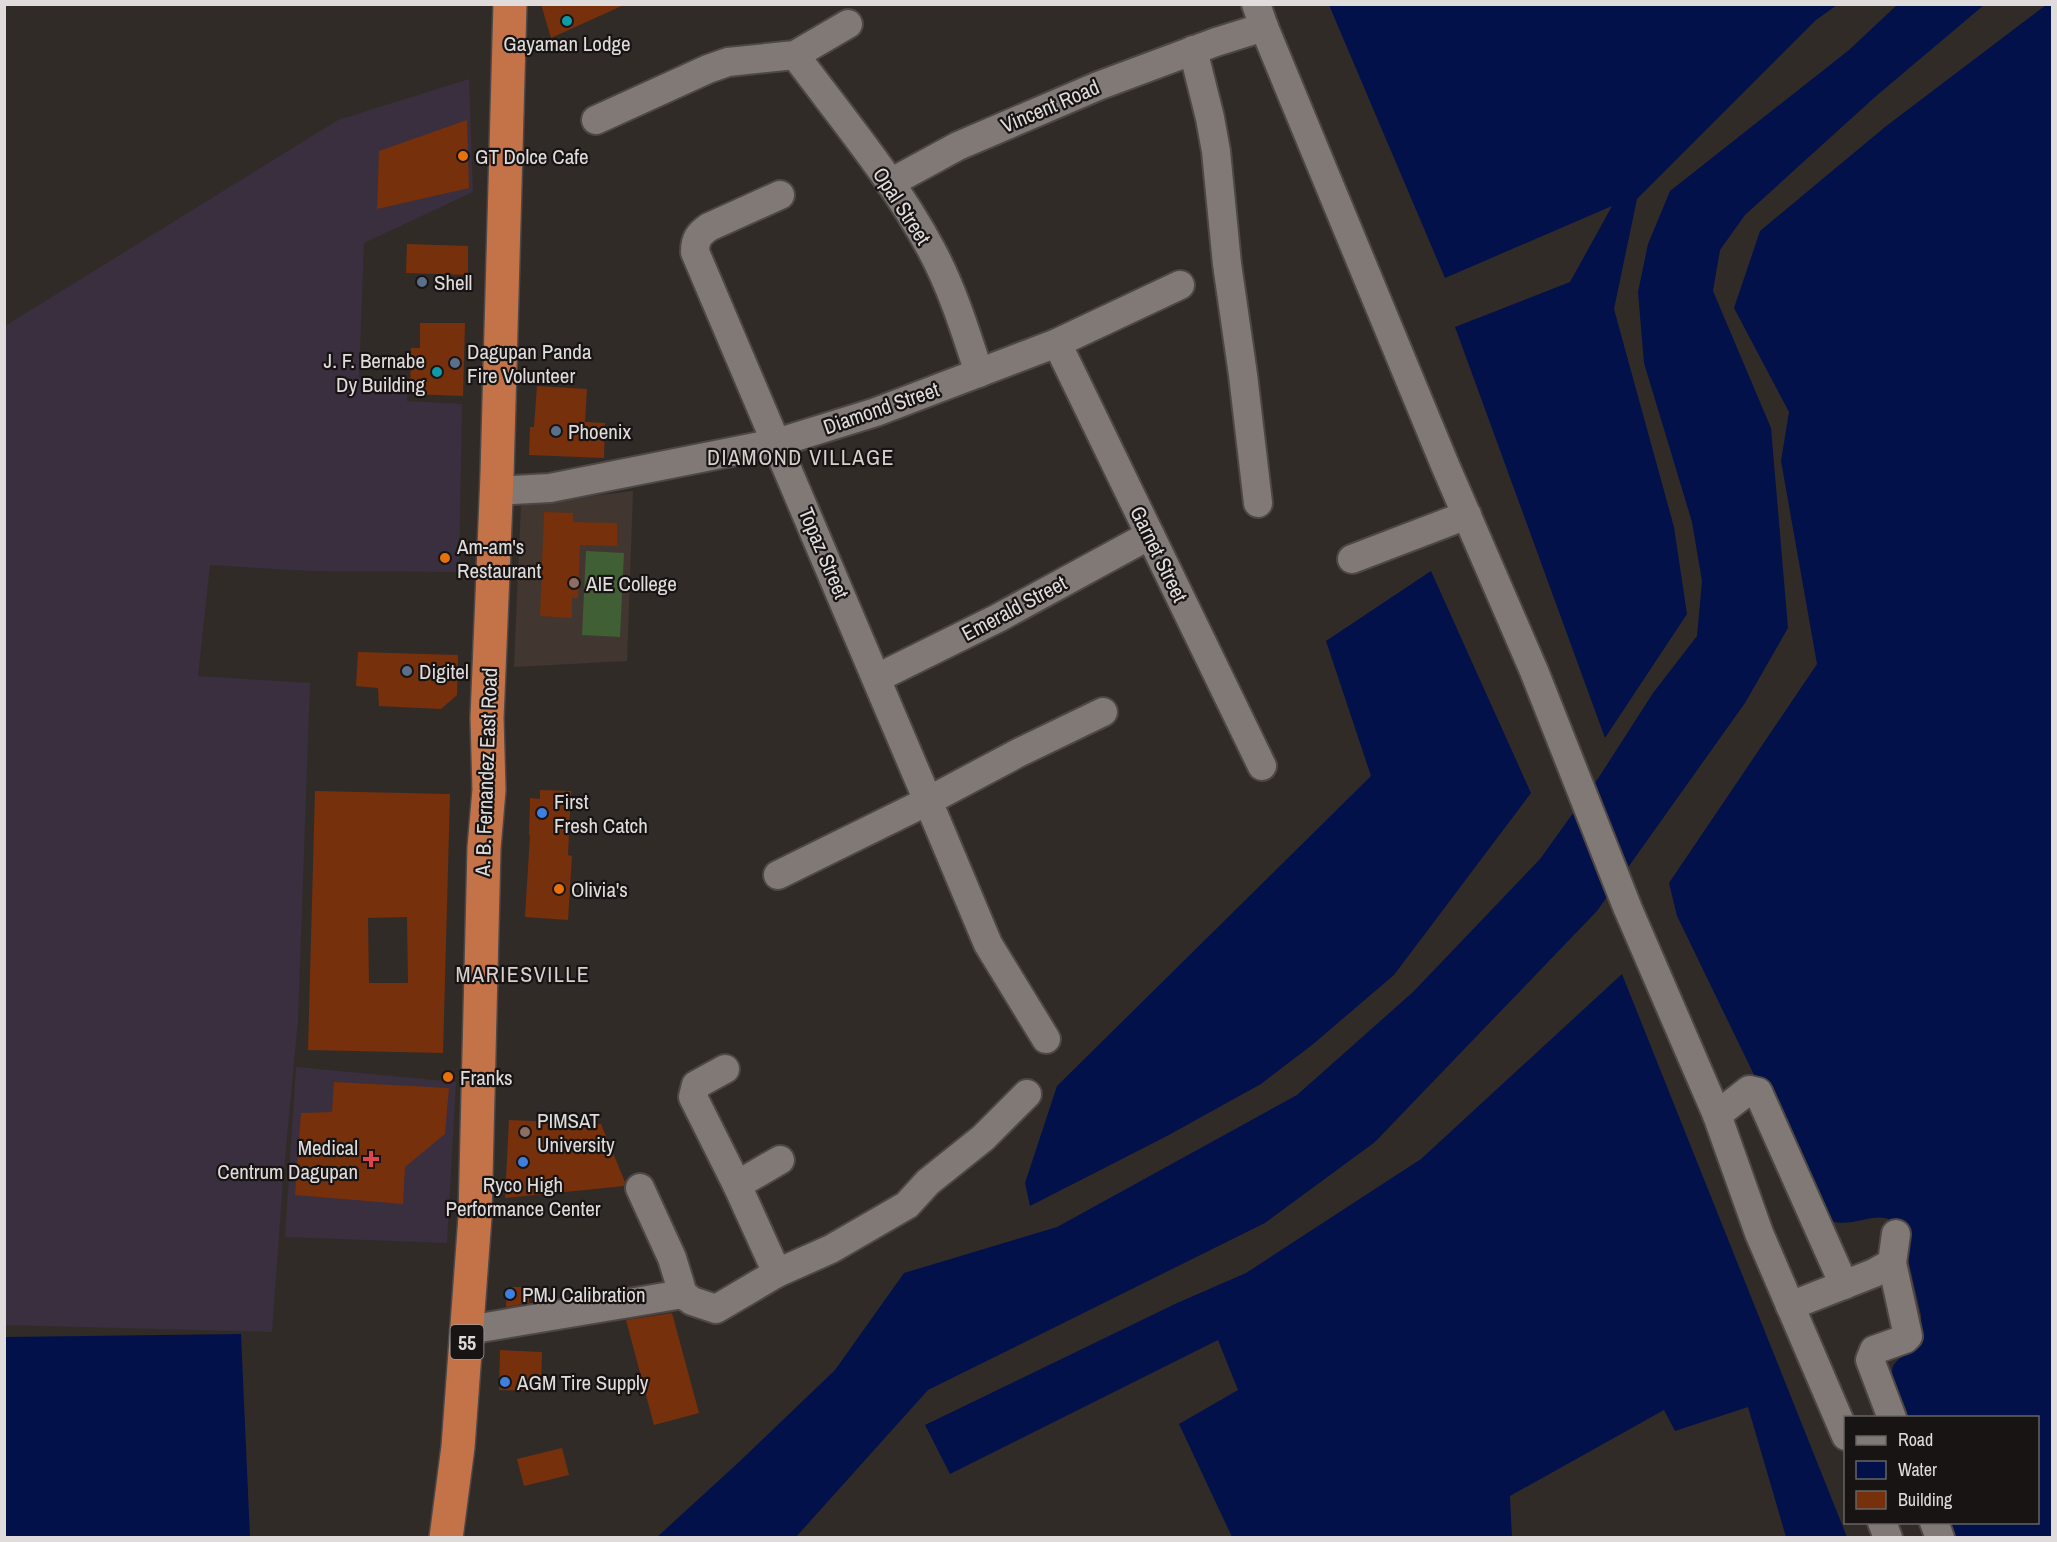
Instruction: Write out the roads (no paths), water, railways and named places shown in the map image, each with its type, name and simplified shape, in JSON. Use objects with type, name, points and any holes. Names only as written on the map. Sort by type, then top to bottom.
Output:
[{"type":"highway","name":"A. B. Fernandez East Road","points":[[446,1538],[458,1447],[476,1205],[484,848],[489,790],[487,718],[510,4]]},
{"type":"street","name":"Vincent Road","points":[[890,183],[958,146],[1098,86],[1205,46],[1260,16]]},
{"type":"street","points":[[1260,16],[1572,764],[1628,909],[1717,1115],[1759,1233],[1844,1434]]},
{"type":"street","points":[[596,120],[708,69],[729,62],[795,55],[848,24]]},
{"type":"street","points":[[1205,46],[1227,264],[1258,503]]},
{"type":"street","name":"Opal Street","points":[[795,55],[890,183],[931,248],[948,285],[979,372]]},
{"type":"street","name":"Topaz Street","points":[[780,195],[710,227],[700,234],[695,242],[699,264],[877,678],[988,944],[1046,1039]]},
{"type":"street","name":"Diamond Street","points":[[496,491],[550,488],[776,443],[876,412],[1057,343],[1180,285]]},
{"type":"street","name":"Garnet Street","points":[[1057,343],[1262,766]]},
{"type":"street","points":[[1352,559],[1467,515]]},
{"type":"street","name":"Emerald Street","points":[[877,678],[998,618],[1150,535]]},
{"type":"street","points":[[778,875],[1103,712]]},
{"type":"street","points":[[725,1069],[696,1085],[693,1097],[737,1185],[777,1273]]},
{"type":"street","points":[[1717,1115],[1749,1090],[1758,1092],[1844,1285]]},
{"type":"street","points":[[640,1188],[672,1258],[683,1294],[692,1301],[716,1309],[777,1273],[831,1249],[907,1205],[928,1182],[982,1138],[1026,1094]]},
{"type":"street","points":[[737,1185],[780,1160]]},
{"type":"street","points":[[1891,1416],[1870,1360],[1874,1350],[1908,1336],[1892,1263],[1896,1234]]},
{"type":"street","points":[[1790,1306],[1892,1263]]},
{"type":"street","points":[[468,1330],[683,1294]]},
{"type":"water","points":[[1329,5],[1837,5],[1816,20],[1637,199],[1614,309],[1674,527],[1687,614],[1605,738],[1455,327],[1570,282],[1612,206],[1445,278]]},
{"type":"water","points":[[1897,5],[1984,5],[1875,97],[1745,215],[1720,250],[1713,291],[1771,428],[1788,628],[1745,703],[1597,911],[1375,1142],[1265,1223],[928,1390],[796,1537],[656,1538],[835,1370],[904,1273],[1057,1227],[1297,1095],[1413,992],[1540,859],[1599,777],[1653,693],[1697,636],[1702,581],[1692,522],[1644,363],[1638,292],[1648,244],[1670,191],[1849,50]]},
{"type":"water","points":[[2046,5],[2052,5],[2052,1537],[1949,1537],[1944,1524],[2039,1524],[2039,1416],[1906,1416],[1898,1399],[1892,1372],[1895,1363],[1918,1338],[1921,1315],[1901,1229],[1893,1221],[1883,1218],[1842,1223],[1832,1221],[1822,1215],[1677,916],[1669,883],[1817,664],[1781,461],[1789,412],[1734,308],[1760,231],[1885,127]]},
{"type":"water","points":[[1431,571],[1531,793],[1394,975],[1312,1045],[1261,1084],[1167,1136],[1030,1206],[1025,1183],[1057,1086],[1371,776],[1326,641]]},
{"type":"water","points":[[1622,974],[1847,1537],[1786,1537],[1748,1407],[1675,1431],[1664,1410],[1510,1496],[1512,1537],[1232,1537],[1179,1424],[1238,1390],[1218,1340],[950,1474],[925,1425],[1177,1303],[1246,1273],[1421,1159]]},
{"type":"water","points":[[241,1334],[250,1537],[5,1537],[5,1337]]},
{"type":"place","name":"Gayaman Lodge","points":[[567,21]]},
{"type":"place","name":"GT Dolce Cafe","points":[[463,156]]},
{"type":"place","name":"Shell","points":[[422,282]]},
{"type":"place","name":"Dagupan Panda Fire Volunteer","points":[[455,363]]},
{"type":"place","name":"J. F. Bernabe Dy Building","points":[[437,372]]},
{"type":"place","name":"Phoenix","points":[[556,431]]},
{"type":"place","name":"Am-am's Restaurant","points":[[445,558]]},
{"type":"place","name":"AIE College","points":[[574,583]]},
{"type":"place","name":"Digitel","points":[[407,671]]},
{"type":"place","name":"First Fresh Catch","points":[[542,813]]},
{"type":"place","name":"Olivia's","points":[[559,889]]},
{"type":"place","name":"Franks","points":[[448,1077]]},
{"type":"place","name":"PIMSAT University","points":[[525,1132]]},
{"type":"place","name":"Medical Centrum Dagupan","points":[[371,1159]]},
{"type":"place","name":"Ryco High Performance Center","points":[[523,1162]]},
{"type":"place","name":"PMJ Calibration","points":[[510,1294]]},
{"type":"place","name":"AGM Tire Supply","points":[[505,1382]]},
{"type":"district","name":"DIAMOND VILLAGE","points":[[801,457]]},
{"type":"district","name":"MARIESVILLE","points":[[523,974]]}]
